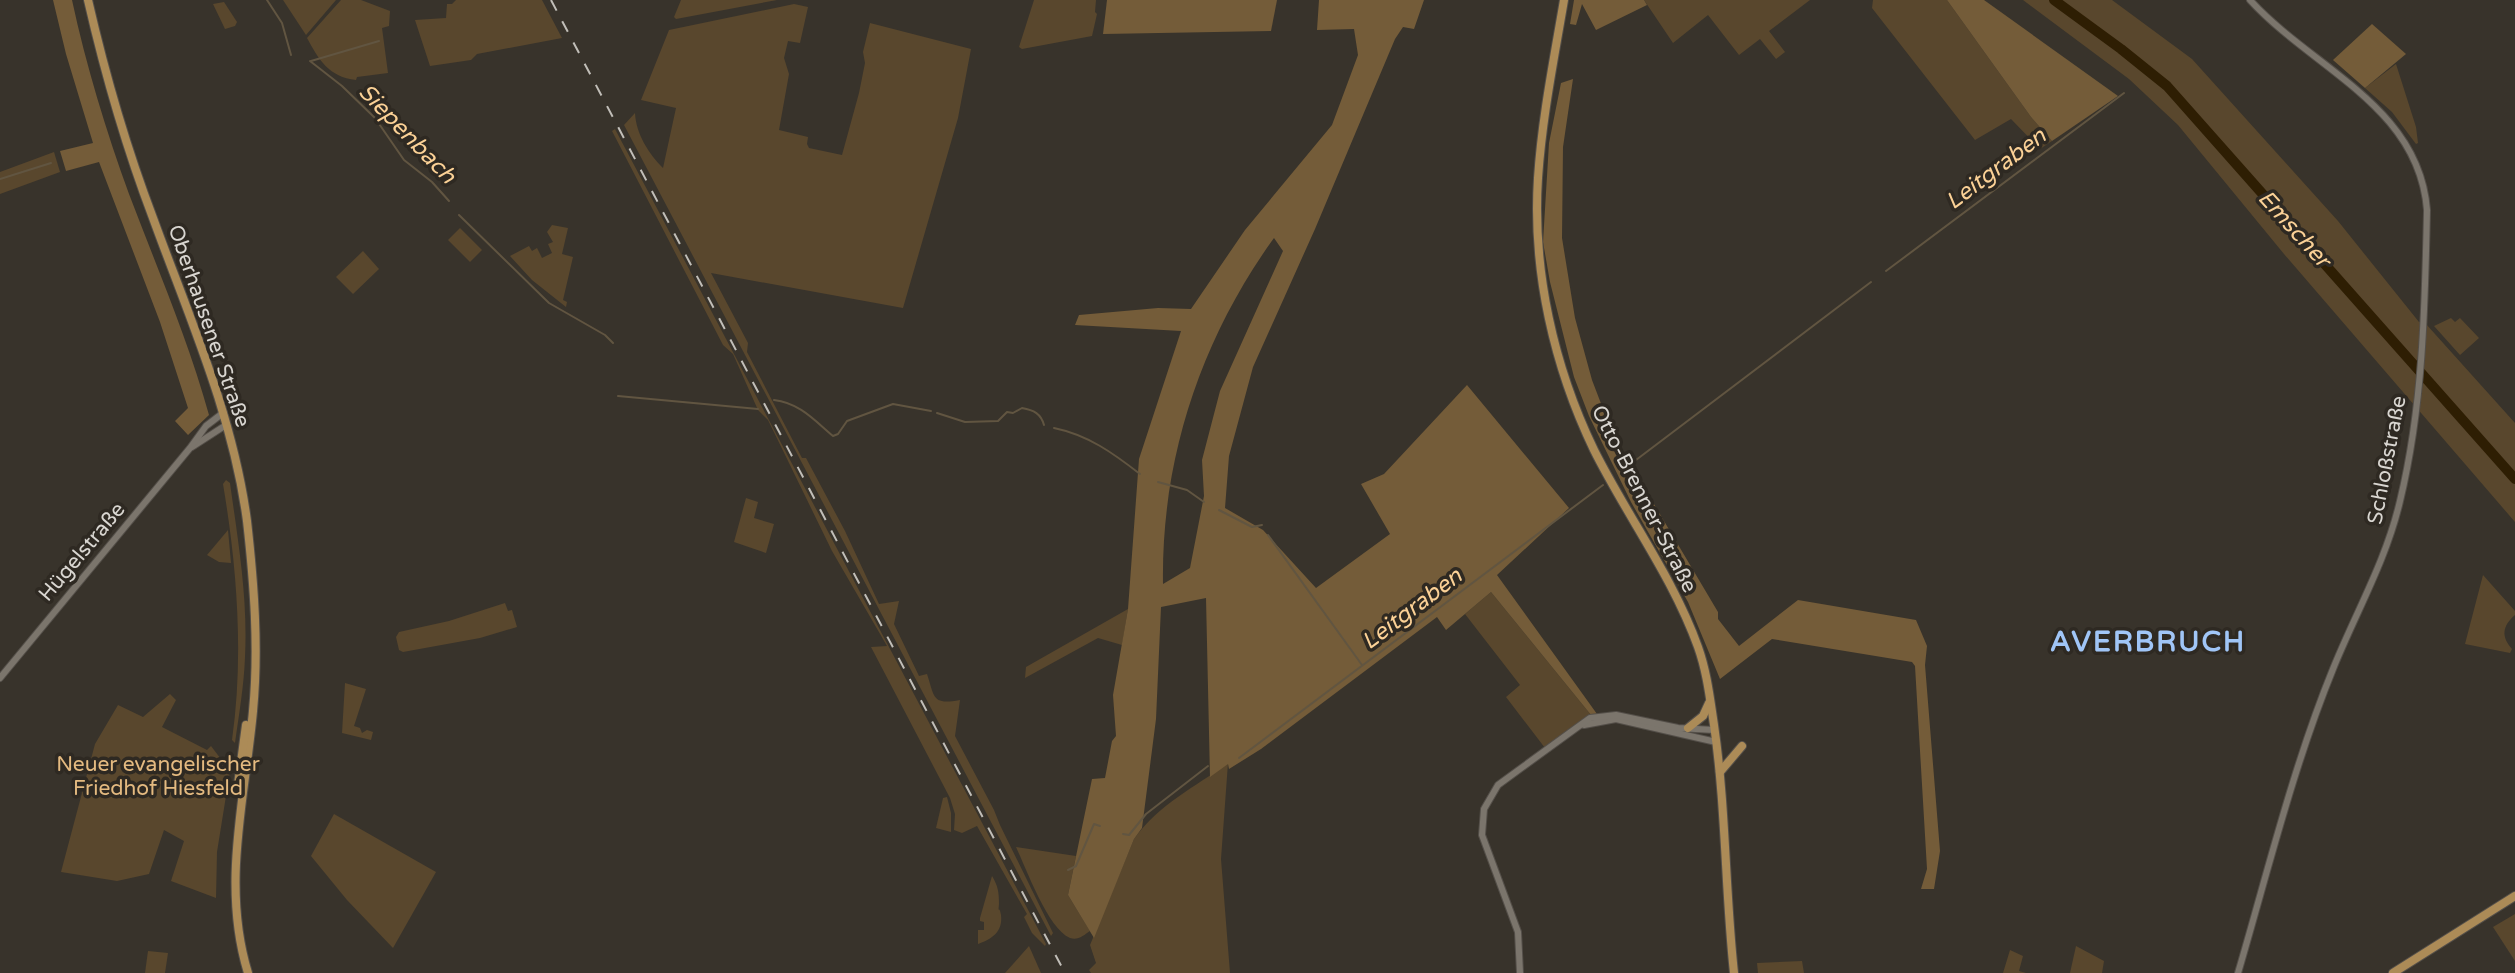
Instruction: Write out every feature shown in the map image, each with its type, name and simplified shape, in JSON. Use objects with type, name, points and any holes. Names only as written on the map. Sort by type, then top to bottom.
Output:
[{"type":"main road","name":"Oberhausener Straße","points":[[88,0],[103,67],[152,216],[205,354],[242,489],[253,578],[254,670],[253,711],[237,831],[234,891],[235,916],[245,973]]},
{"type":"main road","name":"Otto-Brenner-Straße","points":[[1564,0],[1541,144],[1538,181],[1540,262],[1549,320],[1581,421],[1687,620],[1699,648],[1710,700],[1720,772],[1734,973]]},
{"type":"main road","points":[[1688,728],[1703,716],[1710,700]]},
{"type":"main road","points":[[1720,772],[1742,746]]},
{"type":"main road","points":[[2393,973],[2515,896]]},
{"type":"street","name":"Schloßstraße","points":[[2238,973],[2310,732],[2334,668],[2386,550],[2401,500],[2423,347],[2427,210],[2426,189],[2412,152],[2403,137],[2376,108],[2250,0]]},
{"type":"street","name":"Hügelstraße","points":[[0,678],[206,426],[223,413]]},
{"type":"street","name":"Hügelstraße","points":[[190,448],[226,425]]},
{"type":"street","points":[[1520,973],[1518,932],[1482,835],[1484,809],[1498,785],[1590,718],[1616,715],[1714,730]]},
{"type":"street","points":[[1576,727],[1614,719],[1716,742]]},
{"type":"green space","points":[[283,0],[336,0],[306,35]]},
{"type":"green space","points":[[341,0],[361,0],[390,11],[389,26],[382,28],[388,73],[357,77],[356,80],[347,78],[332,71],[316,53],[307,38]]},
{"type":"green space","points":[[456,0],[542,0],[562,38],[477,54],[471,60],[430,66],[415,20],[446,18],[447,4]]},
{"type":"green space","points":[[681,0],[777,0],[676,19],[674,17]]},
{"type":"green space","points":[[1034,0],[1096,0],[1097,14],[1092,36],[1022,49],[1019,47]]},
{"type":"green space","points":[[1644,0],[1810,0],[1769,31],[1785,52],[1776,59],[1760,39],[1739,55],[1708,15],[1673,43]]},
{"type":"green space","points":[[1873,0],[1947,0],[2031,117],[2052,141],[2040,149],[2011,119],[1975,140],[1872,8]]},
{"type":"green space","points":[[2023,0],[2112,0],[2192,59],[2338,221],[2419,322],[2426,324],[2515,423],[2515,522],[2284,254],[2178,125],[2129,79]]},
{"type":"green space","points":[[224,2],[237,22],[235,26],[225,29],[213,4]]},
{"type":"green space","points":[[794,4],[808,7],[800,43],[788,41],[784,58],[789,74],[779,130],[808,137],[809,148],[842,155],[859,93],[865,63],[863,52],[870,23],[971,49],[958,118],[903,308],[711,273],[748,343],[747,352],[802,458],[806,458],[845,531],[879,604],[899,601],[894,624],[919,676],[927,674],[939,700],[960,700],[955,736],[994,810],[1053,933],[1051,936],[624,125],[635,113],[644,143],[663,168],[676,108],[641,100],[669,30]]},
{"type":"green space","points":[[2396,64],[2416,127],[2416,144],[2392,112],[2365,88]]},
{"type":"green space","points":[[615,129],[1045,946],[1032,933],[1024,917],[1027,914],[977,826],[962,833],[954,830],[955,814],[950,798],[871,647],[887,646],[832,551],[768,420],[758,410],[733,354],[723,345],[612,131]]},
{"type":"green space","points":[[54,152],[60,172],[0,194],[0,172]]},
{"type":"green space","points":[[552,225],[568,228],[562,254],[573,257],[563,300],[567,302],[566,307],[532,280],[510,256],[529,246],[532,251],[537,248],[542,258],[552,253],[548,244],[553,242],[547,232]]},
{"type":"green space","points":[[460,228],[482,250],[470,262],[448,240]]},
{"type":"green space","points":[[363,251],[379,269],[353,294],[336,277]]},
{"type":"green space","points":[[2451,318],[2455,322],[2460,318],[2479,338],[2460,355],[2434,326]]},
{"type":"green space","points":[[226,480],[230,483],[242,570],[246,635],[235,743],[232,740],[238,676],[237,611],[223,484]]},
{"type":"green space","points":[[746,498],[758,502],[754,518],[774,524],[766,553],[734,542]]},
{"type":"green space","points":[[228,530],[231,563],[219,562],[207,555]]},
{"type":"green space","points":[[2483,575],[2515,611],[2504,632],[2512,649],[2510,653],[2465,644]]},
{"type":"green space","points":[[1491,592],[1591,715],[1545,748],[1506,697],[1520,685],[1465,614]]},
{"type":"green space","points":[[505,603],[508,611],[512,610],[517,627],[480,638],[403,652],[399,650],[396,637],[399,632],[449,621]]},
{"type":"green space","points":[[1128,609],[1122,645],[1098,638],[1025,678],[1026,667]]},
{"type":"green space","points":[[345,683],[366,689],[354,726],[360,728],[362,733],[367,730],[373,732],[371,740],[342,733]]},
{"type":"green space","name":"Neuer evangelischer Friedhof Hiesfeld","points":[[170,694],[176,700],[162,727],[207,750],[211,746],[230,771],[217,852],[216,898],[171,881],[184,841],[164,830],[149,874],[117,881],[61,872],[95,744],[118,705],[143,717]]},
{"type":"green space","points":[[1228,763],[1221,859],[1230,973],[1091,973],[1089,970],[1096,963],[1090,945],[1134,839],[1166,806]]},
{"type":"green space","points":[[947,797],[951,813],[951,832],[936,828],[943,798]]},
{"type":"green space","points":[[334,814],[436,872],[393,948],[347,900],[311,856]]},
{"type":"green space","points":[[1016,847],[1076,856],[1068,895],[1090,931],[1076,939],[1070,938],[1054,923]]},
{"type":"green space","points":[[992,876],[998,893],[1000,926],[992,937],[978,944],[978,930],[984,930],[984,922],[980,921],[980,918]]},
{"type":"green space","points":[[2515,914],[2515,961],[2493,927]]},
{"type":"green space","points":[[1029,946],[1041,973],[1005,973]]},
{"type":"green space","points":[[2076,946],[2104,961],[2102,973],[2070,973]]},
{"type":"green space","points":[[2010,950],[2023,956],[2019,971],[2026,973],[2003,973]]},
{"type":"green space","points":[[148,951],[168,953],[165,973],[145,973]]},
{"type":"green space","points":[[1802,961],[1804,973],[1758,973],[1757,963]]},
{"type":"shaded area","points":[[53,0],[72,0],[112,146],[201,387],[209,415],[188,435],[175,421],[188,408],[160,322],[99,162],[66,171],[60,151],[93,143]]},
{"type":"shaded area","points":[[1107,0],[1277,0],[1271,31],[1103,34]]},
{"type":"shaded area","points":[[1319,0],[1424,0],[1414,29],[1403,27],[1395,39],[1253,367],[1229,456],[1225,508],[1263,530],[1316,588],[1390,534],[1361,484],[1384,474],[1467,385],[1569,508],[1497,575],[1597,714],[1591,715],[1491,592],[1446,630],[1437,617],[1261,749],[1229,769],[1228,764],[1210,777],[1206,598],[1161,607],[1156,719],[1142,828],[1134,839],[1094,938],[1068,895],[1092,779],[1105,778],[1112,741],[1116,736],[1113,695],[1128,609],[1139,459],[1181,331],[1075,325],[1079,315],[1158,308],[1191,309],[1245,230],[1332,125],[1358,55],[1354,29],[1317,30]],"holes":[[[1274,238],[1283,251],[1220,391],[1202,460],[1204,496],[1190,568],[1163,584],[1169,491],[1190,402],[1206,359],[1248,277]]]},
{"type":"shaded area","points":[[1574,0],[1644,0],[1647,5],[1596,30],[1582,4],[1576,25],[1570,24]]},
{"type":"shaded area","points":[[1947,0],[1984,0],[2118,96],[2052,141],[2031,117]]},
{"type":"shaded area","points":[[2372,24],[2406,54],[2365,88],[2333,60]]},
{"type":"shaded area","points":[[1573,79],[1563,147],[1562,238],[1575,318],[1592,380],[1613,435],[1718,612],[1718,619],[1739,646],[1798,600],[1916,620],[1927,646],[1925,665],[1940,851],[1934,889],[1921,889],[1927,869],[1915,666],[1912,662],[1772,639],[1720,679],[1688,602],[1631,502],[1589,416],[1574,377],[1550,282],[1543,242],[1549,143],[1561,83]]},
{"type":"waterway","name":"Siepenbach","points":[[267,0],[282,23],[291,55]]},
{"type":"waterway","name":"Emscher","points":[[2054,0],[2167,86],[2515,479]]},
{"type":"waterway","points":[[311,61],[379,41]]},
{"type":"waterway","name":"Siepenbach","points":[[310,61],[342,86],[375,118],[404,160],[432,182],[449,201]]},
{"type":"waterway","name":"Leitgraben","points":[[1886,271],[2124,93]]},
{"type":"waterway","points":[[0,179],[51,163]]},
{"type":"waterway","name":"Siepenbach","points":[[459,215],[549,303],[605,335],[613,343]]},
{"type":"waterway","name":"Leitgraben","points":[[1636,460],[1871,282]]},
{"type":"waterway","name":"Siepenbach","points":[[618,396],[758,409]]},
{"type":"waterway","name":"Siepenbach","points":[[774,400],[799,409],[833,436],[838,434],[847,421],[893,404],[931,411]]},
{"type":"waterway","name":"Siepenbach","points":[[937,413],[965,422],[998,421],[1007,412],[1013,413],[1022,408],[1036,413],[1044,425]]},
{"type":"waterway","name":"Siepenbach","points":[[1054,428],[1078,435],[1100,446],[1140,474]]},
{"type":"waterway","name":"Leitgraben","points":[[1621,474],[1628,467]]},
{"type":"waterway","name":"Siepenbach","points":[[1158,482],[1187,490],[1204,502]]},
{"type":"waterway","name":"Leitgraben","points":[[1239,758],[1603,485]]},
{"type":"waterway","name":"Siepenbach","points":[[1219,510],[1252,527],[1262,525]]},
{"type":"waterway","name":"Siepenbach","points":[[1268,535],[1362,665]]},
{"type":"waterway","name":"Leitgraben","points":[[1123,834],[1129,835],[1146,814],[1208,766]]},
{"type":"waterway","name":"Leitgraben","points":[[1068,870],[1076,866],[1094,824],[1100,826]]},
{"type":"railway","points":[[551,0],[1065,973]]},
{"type":"district","name":"AVERBRUCH","points":[[2148,642]]}]
